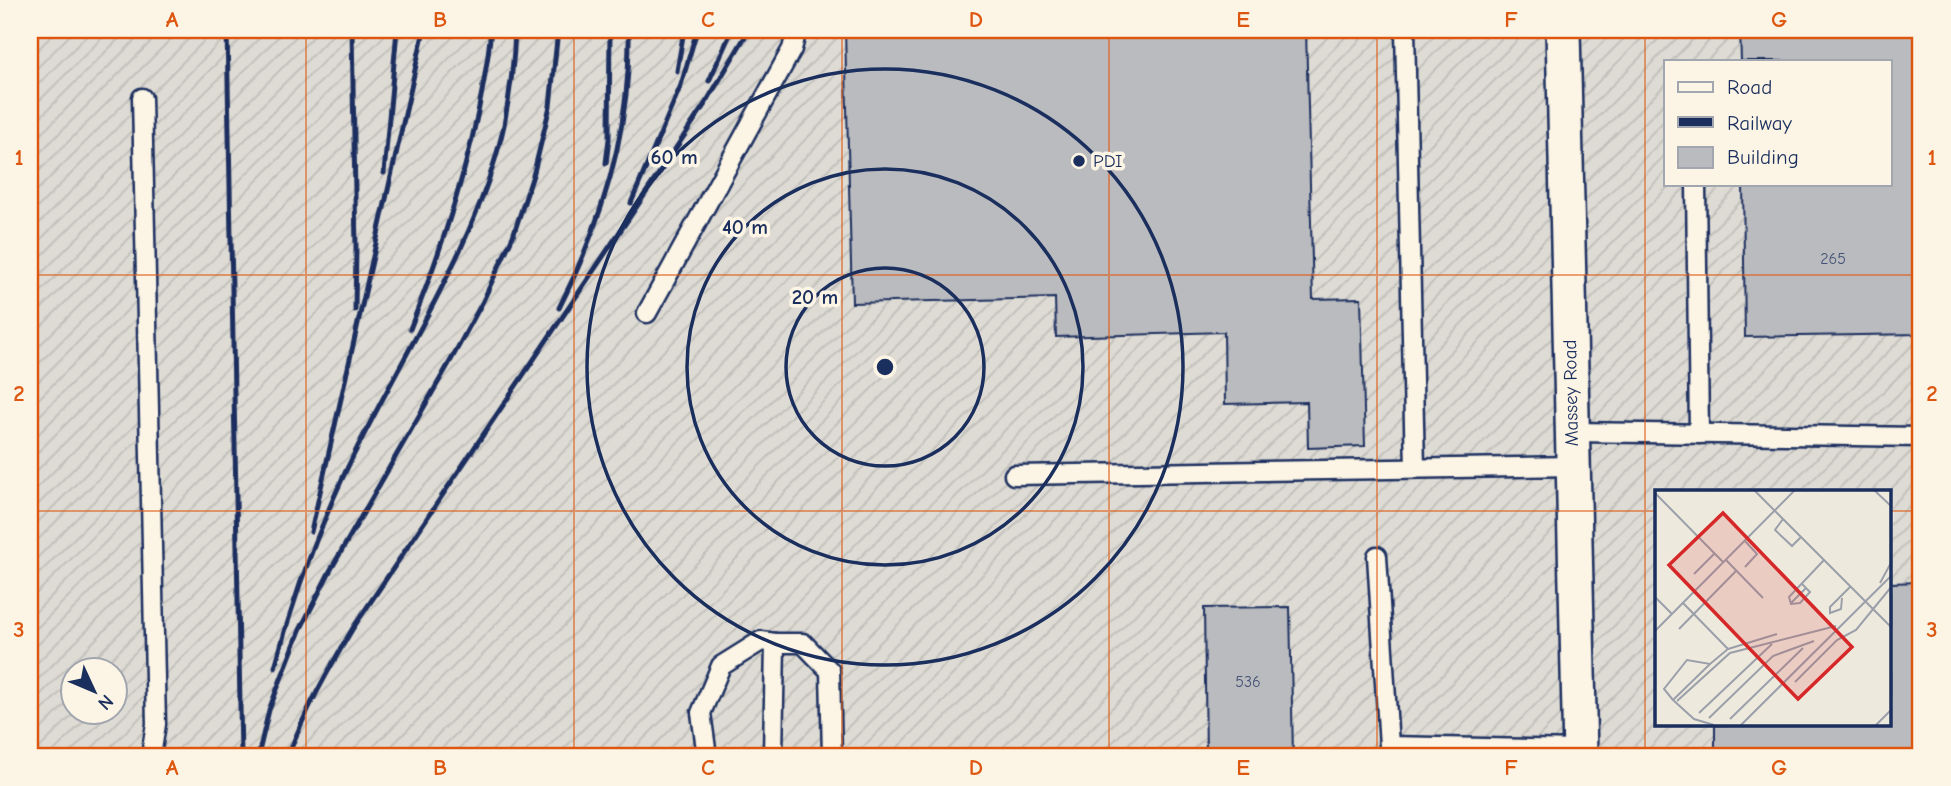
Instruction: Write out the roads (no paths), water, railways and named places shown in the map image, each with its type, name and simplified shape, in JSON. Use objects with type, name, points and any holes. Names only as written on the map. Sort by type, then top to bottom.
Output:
[{"type":"street","name":"Massey Road","points":[[1563,30],[1580,753]]},
{"type":"lane","points":[[647,313],[792,49],[797,30]]},
{"type":"lane","points":[[1405,30],[1415,468]]},
{"type":"lane","points":[[142,98],[156,724],[151,756]]},
{"type":"lane","points":[[1696,186],[1699,434]]},
{"type":"lane","points":[[1572,432],[1921,437]]},
{"type":"lane","points":[[1014,475],[1573,466]]},
{"type":"lane","points":[[1377,556],[1389,746],[1580,753]]},
{"type":"lane","points":[[707,756],[701,713],[721,666],[761,641],[803,643],[830,671],[832,756]]},
{"type":"lane","points":[[772,756],[775,643]]},
{"type":"railway","points":[[227,30],[241,756]]},
{"type":"railway","points":[[352,30],[355,310]]},
{"type":"railway","points":[[384,173],[397,30]]},
{"type":"railway","points":[[311,532],[424,30]]},
{"type":"railway","points":[[410,329],[461,182],[479,106],[491,30]]},
{"type":"railway","points":[[275,667],[297,594],[343,477],[455,260],[492,170],[504,125],[515,30]]},
{"type":"railway","points":[[258,756],[269,710],[300,630],[330,571],[483,301],[513,236],[534,172],[550,106],[558,30]]},
{"type":"railway","points":[[606,163],[609,139],[610,30]]},
{"type":"railway","points":[[559,308],[589,242],[611,173],[625,103],[629,30]]},
{"type":"railway","points":[[677,71],[684,30]]},
{"type":"railway","points":[[631,203],[681,85],[697,30]]},
{"type":"railway","points":[[709,81],[732,30]]},
{"type":"railway","points":[[288,756],[318,691],[353,628],[662,169],[749,30]]},
{"type":"place","name":"PDI","points":[[1079,161]]}]
